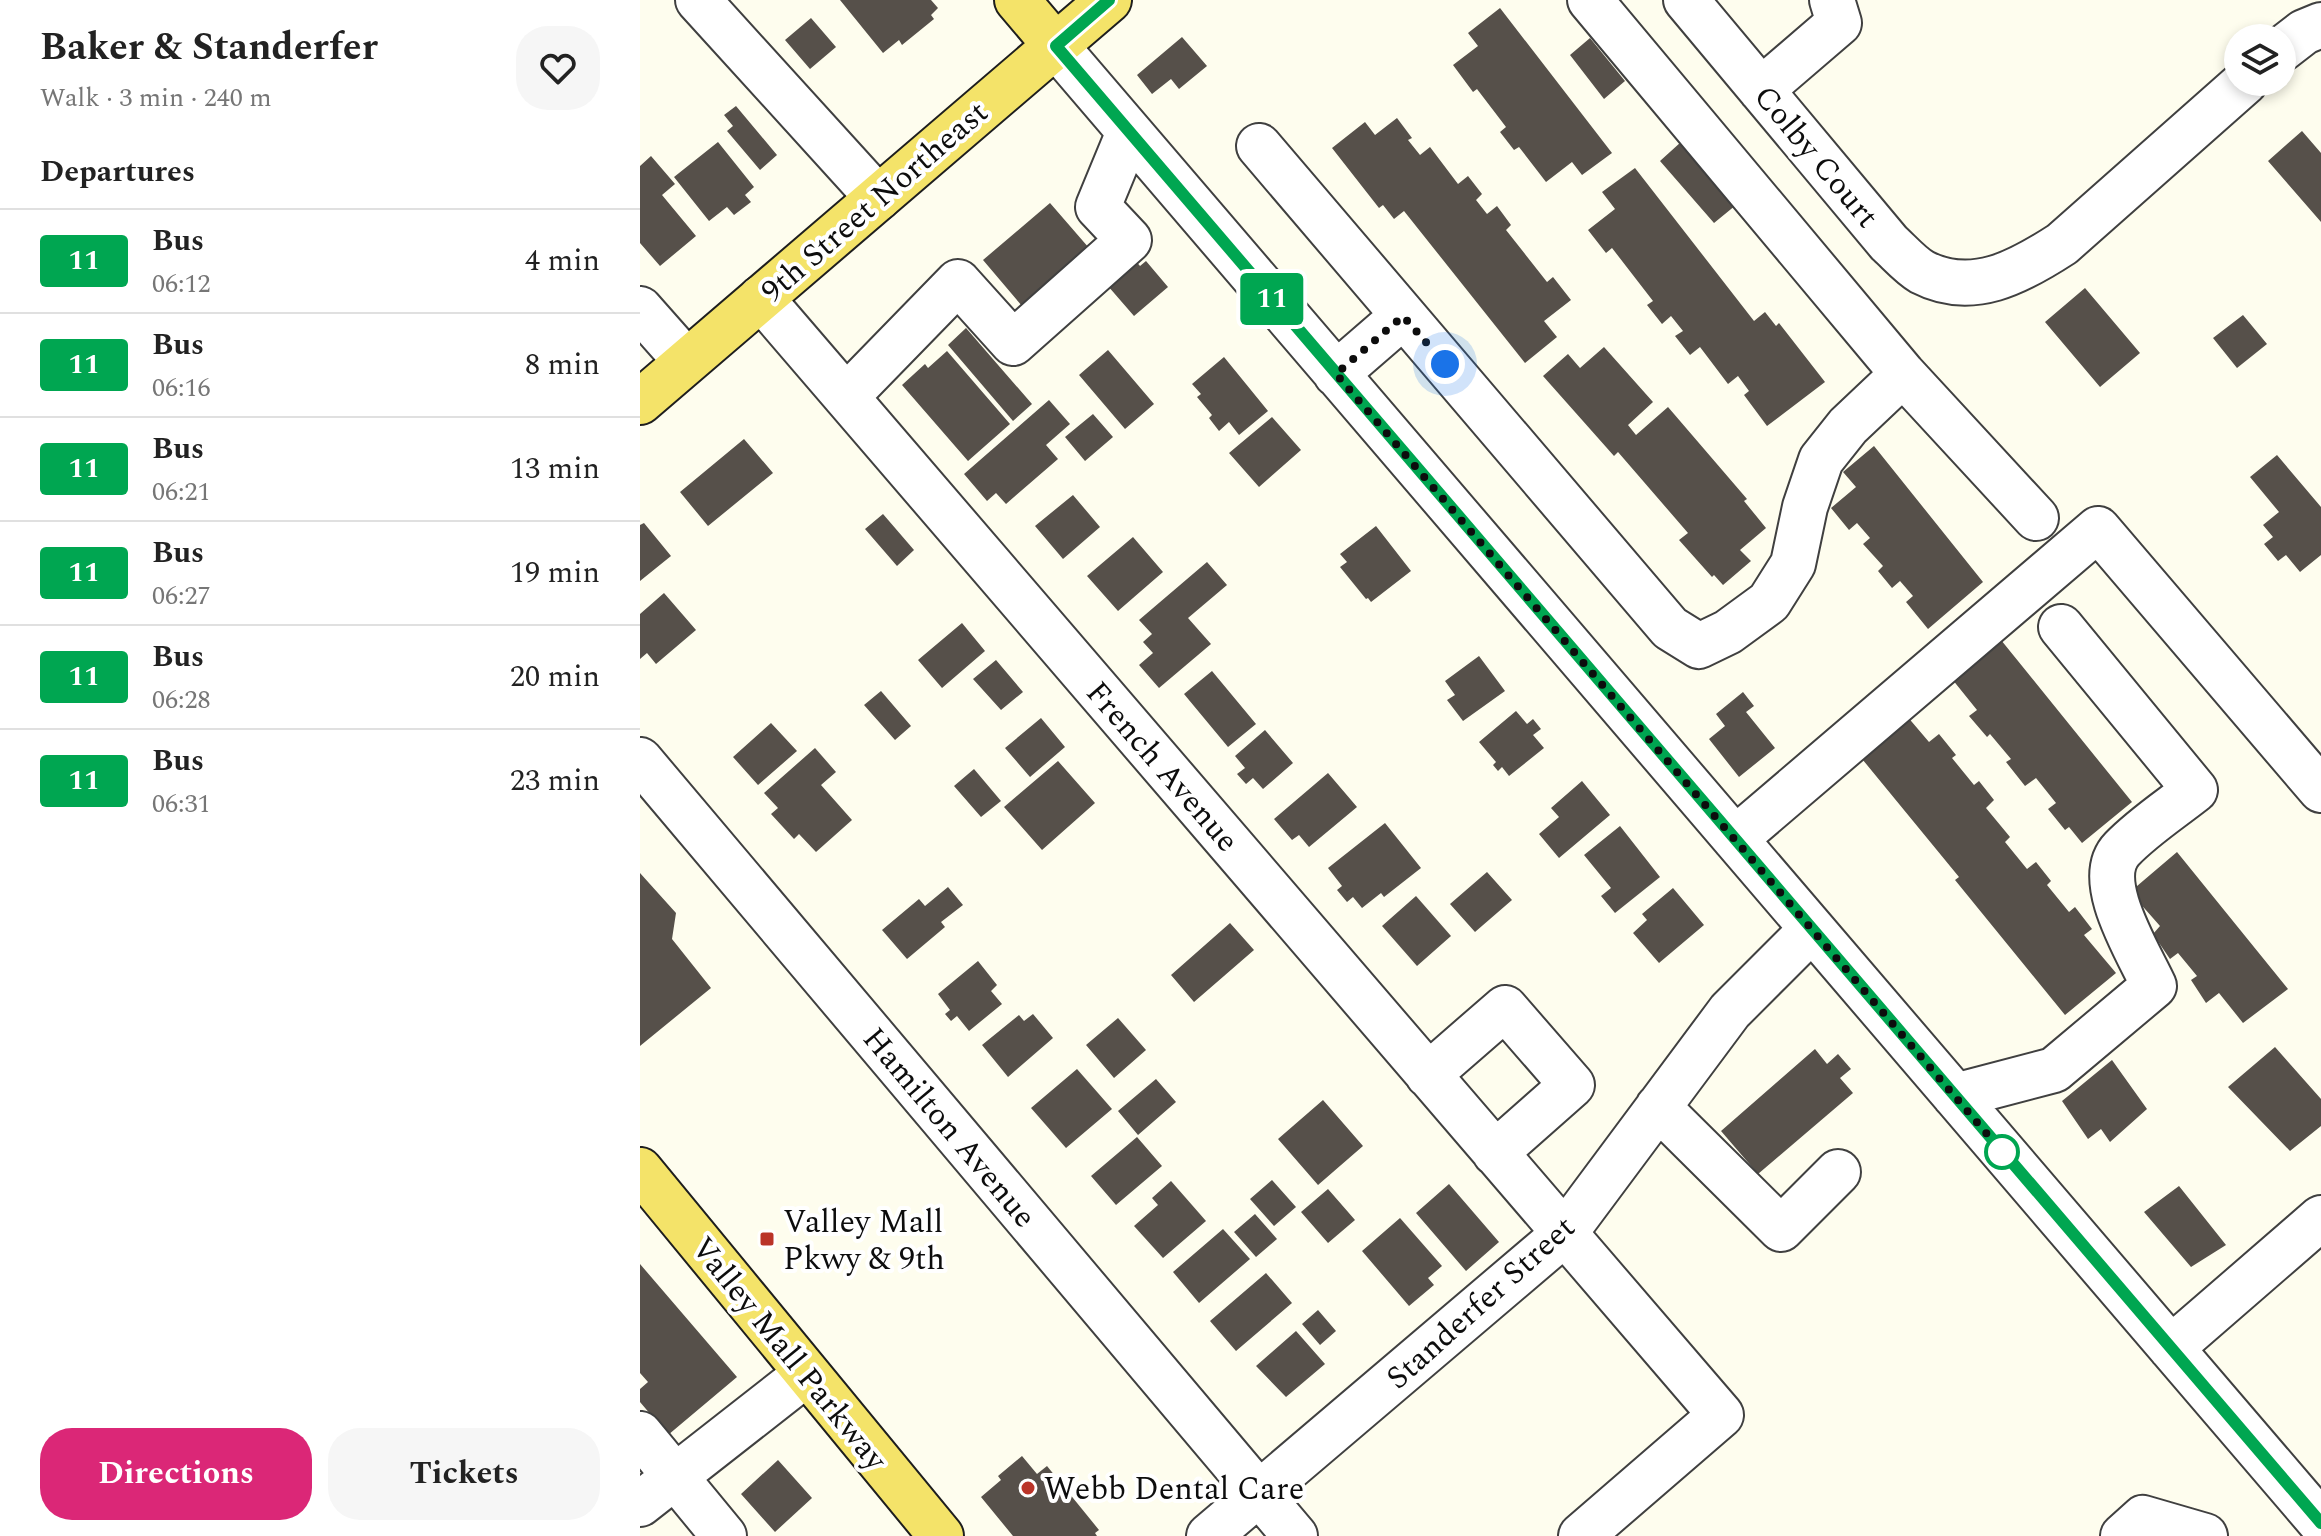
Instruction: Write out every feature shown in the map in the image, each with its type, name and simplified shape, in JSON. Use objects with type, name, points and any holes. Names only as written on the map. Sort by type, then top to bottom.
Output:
[{"type":"main road","points":[[1017,0],[1056,46]]},
{"type":"main road","name":"9th Street Northeast","points":[[640,402],[1109,0]]},
{"type":"main road","name":"Valley Mall Parkway","points":[[640,1170],[941,1536]]},
{"type":"street","points":[[698,0],[878,198]]},
{"type":"street","points":[[1590,0],[1903,374],[2036,518]]},
{"type":"street","name":"Colby Court","points":[[1686,0],[1889,243],[1919,270],[1943,281],[1966,283],[2000,278],[2029,265],[2062,244],[2229,96]]},
{"type":"street","points":[[1761,90],[1839,23],[1832,0]]},
{"type":"street","points":[[2296,38],[2321,25]]},
{"type":"street","points":[[1056,46],[2321,1523]]},
{"type":"street","points":[[846,397],[958,282],[1013,343],[1129,240],[1098,207],[1129,132]]},
{"type":"street","points":[[1259,146],[1670,628],[1699,646],[1728,632],[1769,602],[1793,564],[1805,507],[1821,460],[1848,426],[1903,374]]},
{"type":"street","name":"French Avenue","points":[[761,298],[1721,1415],[1581,1536]]},
{"type":"street","points":[[640,309],[686,361]]},
{"type":"street","points":[[1336,374],[1403,316]]},
{"type":"street","points":[[1735,839],[2098,529],[2321,790]]},
{"type":"street","points":[[1955,1096],[2054,1070],[2154,986],[2113,894],[2111,873],[2120,851],[2195,790],[2061,627]]},
{"type":"street","name":"Hamilton Avenue","points":[[640,760],[1295,1536]]},
{"type":"street","name":"Standerfer Street","points":[[1219,1533],[1259,1494],[1564,1234],[1730,1011],[1812,929]]},
{"type":"street","points":[[1428,1075],[1505,1008],[1563,1074],[1572,1085],[1495,1153]]},
{"type":"street","points":[[1658,1107],[1781,1229],[1838,1172]]},
{"type":"street","points":[[2171,1348],[2321,1218]]},
{"type":"street","points":[[640,1504],[653,1455],[806,1374]]},
{"type":"street","points":[[653,1455],[724,1536]]},
{"type":"street","points":[[2123,1536],[2143,1518],[2205,1536]]},
{"type":"building","points":[[840,0],[931,0],[938,8],[931,15],[934,19],[902,45],[899,40],[883,53]]},
{"type":"building","points":[[1500,8],[1612,153],[1582,175],[1572,162],[1546,182],[1519,147],[1514,150],[1500,132],[1506,127],[1477,89],[1473,92],[1453,65],[1478,46],[1468,33]]},
{"type":"building","points":[[811,18],[836,47],[810,69],[785,40]]},
{"type":"building","points":[[1182,37],[1207,66],[1179,89],[1171,79],[1152,94],[1137,75]]},
{"type":"building","points":[[1590,38],[1625,81],[1604,99],[1570,55]]},
{"type":"building","points":[[736,106],[777,155],[760,170],[727,131],[733,126],[724,115]]},
{"type":"building","points":[[1397,118],[1420,155],[1430,147],[1458,184],[1468,176],[1482,194],[1476,200],[1487,214],[1497,206],[1511,225],[1506,230],[1547,282],[1553,277],[1571,300],[1544,321],[1557,337],[1525,363],[1404,211],[1394,219],[1383,205],[1379,208],[1332,148],[1365,122],[1375,135]]},
{"type":"building","points":[[2302,131],[2321,153],[2321,222],[2268,161]]},
{"type":"building","points":[[718,142],[754,187],[745,195],[751,202],[734,215],[727,207],[709,221],[674,177]]},
{"type":"building","points":[[1681,142],[1736,205],[1714,223],[1660,161]]},
{"type":"building","points":[[651,156],[675,184],[662,195],[696,236],[660,266],[640,243],[640,166]]},
{"type":"building","points":[[1635,168],[1754,321],[1765,312],[1776,326],[1779,323],[1825,382],[1767,426],[1744,395],[1749,391],[1738,376],[1728,384],[1700,347],[1690,355],[1675,336],[1683,331],[1671,316],[1662,324],[1647,305],[1653,301],[1612,248],[1606,253],[1588,230],[1615,209],[1602,192]]},
{"type":"building","points":[[1050,203],[1089,248],[1022,306],[983,260]]},
{"type":"building","points":[[1129,253],[1140,266],[1146,261],[1168,287],[1134,316],[1101,278]]},
{"type":"building","points":[[2085,288],[2140,353],[2100,387],[2045,322]]},
{"type":"building","points":[[2243,315],[2267,344],[2237,368],[2213,338]]},
{"type":"building","points":[[966,328],[1032,404],[1013,421],[948,345]]},
{"type":"building","points":[[1604,347],[1653,402],[1628,425],[1636,435],[1668,407],[1747,499],[1744,501],[1766,528],[1740,550],[1751,561],[1723,585],[1679,540],[1688,533],[1618,452],[1614,456],[1543,376],[1568,354],[1580,368]]},
{"type":"building","points":[[1108,350],[1154,404],[1125,429],[1079,375]]},
{"type":"building","points":[[947,351],[1010,424],[968,461],[902,385],[925,364],[928,368]]},
{"type":"building","points":[[1224,357],[1268,411],[1239,435],[1229,422],[1219,431],[1209,418],[1212,415],[1197,397],[1201,394],[1192,384]]},
{"type":"building","points":[[1049,400],[1070,424],[1046,445],[1058,459],[1006,504],[996,493],[987,501],[964,474]]},
{"type":"building","points":[[1093,414],[1113,437],[1085,461],[1065,437]]},
{"type":"building","points":[[1272,417],[1301,450],[1259,487],[1229,453]]},
{"type":"building","points":[[744,439],[773,473],[708,526],[680,492]]},
{"type":"building","points":[[1874,446],[1983,582],[1928,629],[1906,602],[1913,596],[1900,581],[1892,588],[1878,571],[1883,566],[1863,544],[1870,538],[1857,523],[1849,530],[1831,508],[1856,487],[1843,472]]},
{"type":"building","points":[[2277,455],[2321,507],[2321,555],[2300,572],[2286,555],[2278,561],[2264,544],[2273,537],[2263,525],[2279,512],[2250,477]]},
{"type":"building","points":[[1073,495],[1100,527],[1063,559],[1035,526]]},
{"type":"building","points":[[883,514],[914,550],[897,566],[865,529]]},
{"type":"building","points":[[644,523],[671,556],[640,581],[640,525]]},
{"type":"building","points":[[1376,526],[1411,571],[1371,602],[1340,567],[1347,562],[1340,554]]},
{"type":"building","points":[[1133,537],[1163,572],[1118,611],[1087,576]]},
{"type":"building","points":[[1207,562],[1227,585],[1188,618],[1211,644],[1159,688],[1139,665],[1153,653],[1143,642],[1152,634],[1139,620]]},
{"type":"building","points":[[664,593],[696,630],[656,664],[647,653],[640,659],[640,614]]},
{"type":"building","points":[[962,623],[985,651],[942,688],[918,660]]},
{"type":"building","points":[[2001,640],[2132,802],[2082,843],[2069,827],[2065,830],[2048,809],[2056,803],[2036,778],[2025,786],[2006,762],[2011,759],[1990,734],[1987,737],[1969,716],[1977,710],[1952,679]]},
{"type":"building","points":[[1479,656],[1505,691],[1463,721],[1447,700],[1455,695],[1445,681]]},
{"type":"building","points":[[996,660],[1023,692],[1001,710],[973,679]]},
{"type":"building","points":[[1212,671],[1256,724],[1228,747],[1184,694]]},
{"type":"building","points":[[881,691],[911,726],[895,740],[864,705]]},
{"type":"building","points":[[1743,692],[1754,706],[1746,712],[1775,748],[1739,777],[1709,739],[1725,726],[1716,714]]},
{"type":"building","points":[[1516,711],[1527,724],[1533,719],[1541,729],[1533,735],[1544,748],[1509,776],[1502,767],[1498,771],[1493,765],[1496,762],[1479,742]]},
{"type":"building","points":[[1906,715],[1929,742],[1939,734],[1956,755],[1952,758],[1974,785],[1979,781],[1994,800],[1986,808],[2010,837],[2005,842],[2027,869],[2036,862],[2051,881],[2047,885],[2069,912],[2075,907],[2092,929],[2084,935],[2116,973],[2065,1015],[1955,880],[1959,877],[1858,754]]},
{"type":"building","points":[[1041,718],[1065,747],[1030,777],[1005,748]]},
{"type":"building","points":[[771,723],[797,751],[758,785],[733,757]]},
{"type":"building","points":[[1265,730],[1293,763],[1263,789],[1253,778],[1246,784],[1237,774],[1245,768],[1235,756]]},
{"type":"building","points":[[815,748],[836,772],[821,785],[852,820],[816,852],[799,834],[794,839],[771,814],[778,808],[764,793]]},
{"type":"building","points":[[1058,761],[1095,803],[1042,850],[1004,807]]},
{"type":"building","points":[[974,769],[1001,801],[981,817],[954,786]]},
{"type":"building","points":[[1328,773],[1357,807],[1309,847],[1299,835],[1292,840],[1274,819]]},
{"type":"building","points":[[1582,781],[1610,815],[1559,858],[1539,834],[1559,817],[1551,808]]},
{"type":"building","points":[[1385,823],[1421,868],[1384,897],[1381,893],[1362,908],[1353,897],[1347,902],[1337,890],[1342,886],[1328,868]]},
{"type":"building","points":[[1620,826],[1660,877],[1615,913],[1601,896],[1611,888],[1584,855]]},
{"type":"building","points":[[2177,852],[2288,989],[2243,1023],[2219,993],[2206,1003],[2191,980],[2197,976],[2178,953],[2170,959],[2153,934],[2160,926],[2130,892]]},
{"type":"building","points":[[1487,872],[1512,900],[1475,932],[1450,904]]},
{"type":"building","points":[[640,873],[676,913],[672,939],[711,988],[640,1046]]},
{"type":"building","points":[[948,887],[963,905],[941,922],[945,927],[907,959],[882,930],[919,899],[925,906]]},
{"type":"building","points":[[1673,888],[1704,925],[1659,963],[1633,933],[1647,920],[1642,914]]},
{"type":"building","points":[[1416,896],[1451,936],[1417,966],[1382,926]]},
{"type":"building","points":[[1230,923],[1254,950],[1194,1002],[1171,975]]},
{"type":"building","points":[[978,961],[997,985],[991,991],[1002,1004],[969,1031],[957,1016],[951,1021],[945,1014],[950,1010],[938,994]]},
{"type":"building","points":[[1033,1014],[1053,1038],[1008,1077],[982,1045],[1019,1015],[1024,1021]]},
{"type":"building","points":[[1118,1018],[1146,1050],[1114,1078],[1086,1045]]},
{"type":"building","points":[[2275,1047],[2321,1099],[2321,1126],[2290,1151],[2228,1087]]},
{"type":"building","points":[[1815,1049],[1827,1064],[1838,1054],[1851,1069],[1840,1078],[1853,1093],[1758,1174],[1721,1131]]},
{"type":"building","points":[[2112,1060],[2147,1109],[2110,1142],[2101,1129],[2088,1139],[2062,1101]]},
{"type":"building","points":[[1077,1069],[1112,1109],[1066,1148],[1031,1108]]},
{"type":"building","points":[[1156,1079],[1176,1102],[1138,1135],[1118,1111]]},
{"type":"building","points":[[1323,1100],[1363,1146],[1318,1185],[1278,1139]]},
{"type":"building","points":[[1137,1137],[1162,1166],[1116,1205],[1091,1176]]},
{"type":"building","points":[[1272,1180],[1296,1207],[1274,1226],[1250,1199]]},
{"type":"building","points":[[1171,1181],[1206,1221],[1163,1258],[1134,1226],[1158,1205],[1152,1198]]},
{"type":"building","points":[[1449,1184],[1499,1242],[1466,1271],[1416,1213]]},
{"type":"building","points":[[2179,1186],[2226,1245],[2191,1267],[2144,1212]]},
{"type":"building","points":[[1328,1189],[1355,1220],[1328,1243],[1301,1212]]},
{"type":"building","points":[[1255,1214],[1277,1239],[1256,1257],[1234,1232]]},
{"type":"building","points":[[1400,1218],[1442,1266],[1428,1278],[1434,1285],[1409,1306],[1362,1251]]},
{"type":"building","points":[[1223,1229],[1250,1259],[1199,1303],[1173,1272]]},
{"type":"building","points":[[640,1264],[737,1377],[668,1435],[640,1402],[640,1389],[648,1382],[640,1373]]},
{"type":"building","points":[[1266,1273],[1292,1303],[1236,1351],[1210,1321]]},
{"type":"building","points":[[1318,1310],[1336,1331],[1320,1345],[1302,1324]]},
{"type":"building","points":[[1296,1331],[1325,1364],[1286,1397],[1256,1366]]},
{"type":"building","name":"Webb Dental Care","points":[[1022,1456],[1037,1474],[1047,1466],[1099,1530],[1095,1533],[1097,1536],[1013,1536],[981,1497],[1001,1480],[998,1476]]},
{"type":"building","points":[[778,1460],[812,1498],[775,1532],[741,1494]]},
{"type":"bus line","name":"11","points":[[1109,0],[1056,46],[2321,1523]]},
{"type":"place","name":"Valley Mall Pkwy & 9th","points":[[767,1239]]},
{"type":"place","name":"Webb Dental Care","points":[[1028,1488]]},
{"type":"route","points":[[1445,364],[1403,316],[1336,374],[2011,1162],[2002,1152]]}]
